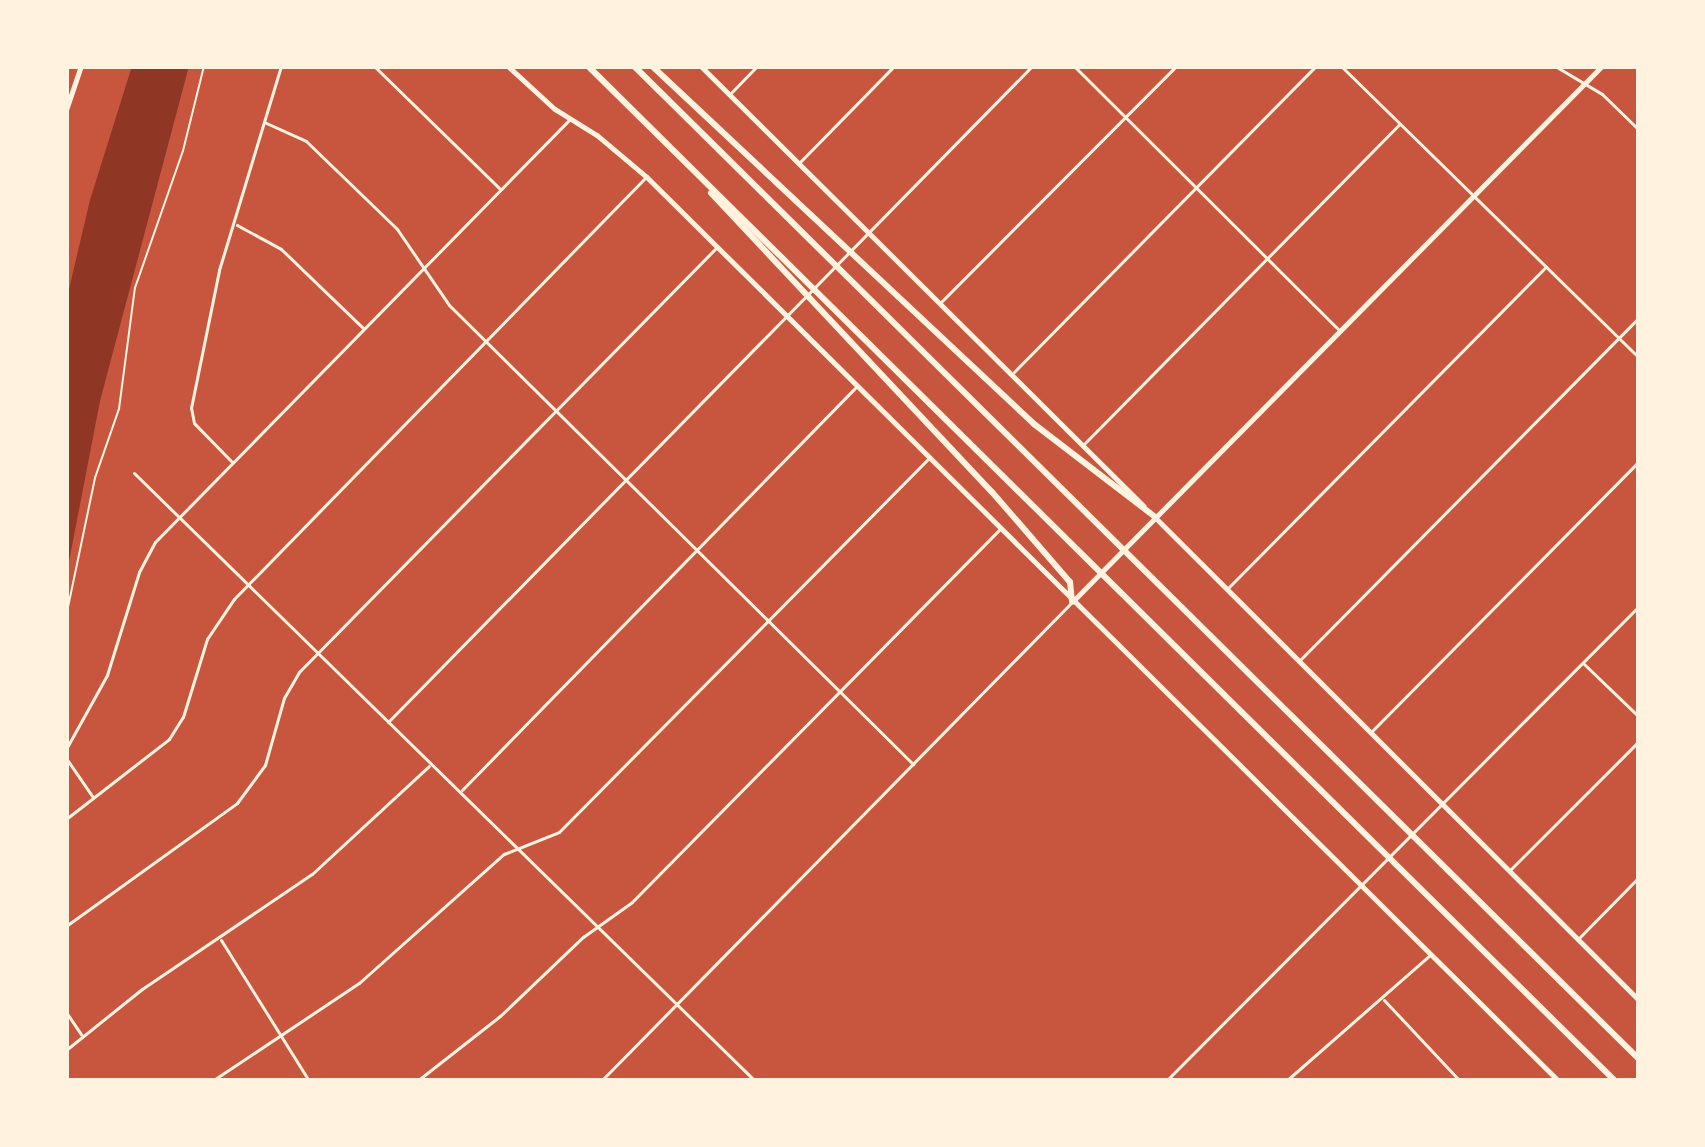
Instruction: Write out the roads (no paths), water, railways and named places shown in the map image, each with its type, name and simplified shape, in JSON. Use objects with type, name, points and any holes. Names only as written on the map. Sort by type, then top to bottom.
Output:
[{"type":"highway","points":[[587,66],[695,170],[728,216],[825,311],[1006,506],[1070,582],[1072,602]]},
{"type":"highway","points":[[634,66],[1639,1059]]},
{"type":"highway","points":[[652,66],[830,238],[1034,424],[1155,517]]},
{"type":"highway","points":[[825,311],[1118,590],[1616,1081]]},
{"type":"street","points":[[66,110],[81,66]]},
{"type":"street","points":[[232,463],[194,423],[191,408],[233,224],[281,66]]},
{"type":"street","points":[[374,66],[501,191]]},
{"type":"street","points":[[508,66],[646,177],[1558,1081]]},
{"type":"street","points":[[701,66],[1639,1000]]},
{"type":"street","points":[[729,95],[758,66]]},
{"type":"street","points":[[799,164],[894,66]]},
{"type":"street","points":[[388,722],[1032,66]]},
{"type":"street","points":[[1073,66],[1338,329]]},
{"type":"street","points":[[941,302],[1176,66]]},
{"type":"street","points":[[1013,373],[1316,66]]},
{"type":"street","points":[[1341,66],[1639,358]]},
{"type":"street","points":[[1555,66],[1602,94],[1639,130]]},
{"type":"street","points":[[601,1081],[1602,66]]},
{"type":"street","points":[[66,748],[107,675],[139,572],[179,516],[570,119]]},
{"type":"street","points":[[264,122],[313,147],[397,229],[449,305],[913,764]]},
{"type":"street","points":[[1083,444],[1400,124]]},
{"type":"street","points":[[66,819],[175,733],[207,639],[248,585],[646,177]]},
{"type":"street","points":[[233,224],[281,248],[364,329]]},
{"type":"street","points":[[66,926],[237,803],[266,765],[288,688],[317,653],[717,247]]},
{"type":"street","points":[[1228,588],[1546,267]]},
{"type":"street","points":[[1300,660],[1639,317]]},
{"type":"street","points":[[460,792],[856,388]]},
{"type":"street","points":[[212,1081],[359,983],[504,854],[560,832],[928,459]]},
{"type":"street","points":[[1372,731],[1639,461]]},
{"type":"street","points":[[134,473],[755,1081]]},
{"type":"street","points":[[417,1081],[632,902],[999,530]]},
{"type":"street","points":[[1166,1081],[1639,606]]},
{"type":"street","points":[[1583,663],[1639,717]]},
{"type":"street","points":[[1509,872],[1639,740]]},
{"type":"street","points":[[66,758],[92,796]]},
{"type":"street","points":[[66,1050],[326,862],[430,765]]},
{"type":"street","points":[[1578,939],[1639,877]]},
{"type":"street","points":[[220,937],[309,1081]]},
{"type":"street","points":[[1286,1081],[1384,1000],[1430,954]]},
{"type":"street","points":[[1384,1000],[1460,1081]]},
{"type":"street","points":[[66,1012],[82,1036]]},
{"type":"lane","points":[[66,617],[95,478],[119,409],[136,288],[183,151],[204,66]]}]
